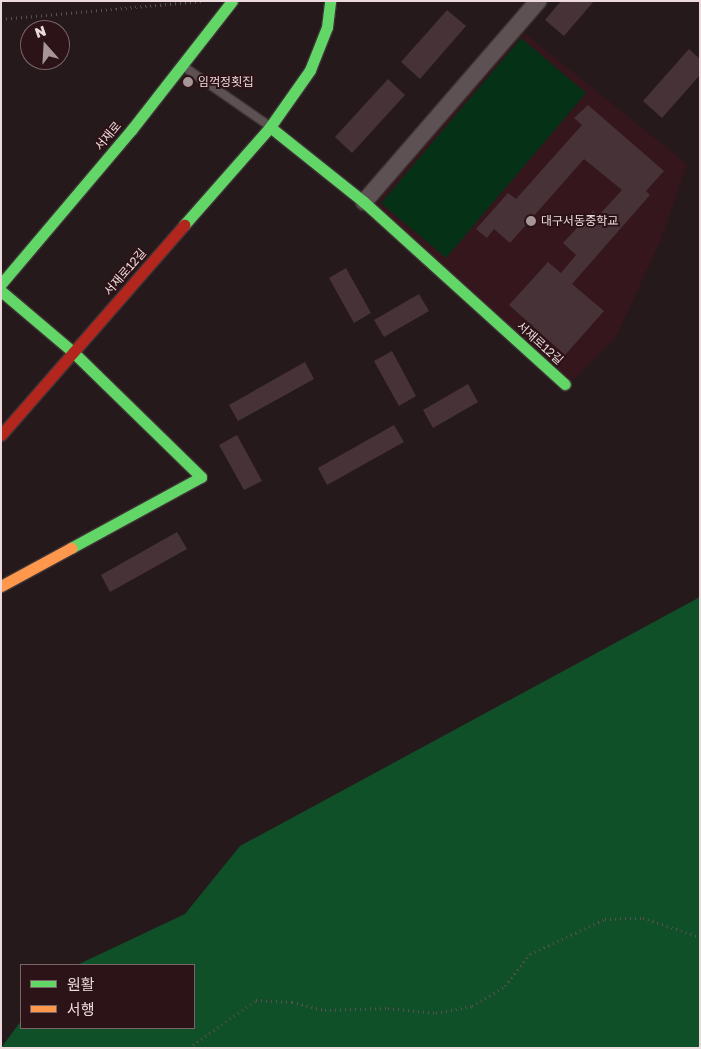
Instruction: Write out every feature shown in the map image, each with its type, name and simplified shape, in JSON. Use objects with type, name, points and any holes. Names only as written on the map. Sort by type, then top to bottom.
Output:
[{"type":"street","name":"서재로","points":[[1,284],[183,66],[232,1]]},
{"type":"street","name":"서재로12길","points":[[1,435],[270,127],[310,70],[327,27],[330,1]]},
{"type":"street","points":[[364,202],[538,1]]},
{"type":"street","name":"서재로12길","points":[[270,127],[364,202],[565,384]]},
{"type":"street","points":[[1,291],[73,352],[200,477],[1,586]]},
{"type":"lane","points":[[183,66],[270,127]]},
{"type":"path","points":[[1,19],[202,1]]},
{"type":"path","points":[[189,1048],[256,1000],[292,1002],[325,1010],[388,1008],[436,1013],[472,1006],[505,986],[530,954],[605,920],[643,918],[700,938]]},
{"type":"shaded area","name":"대구서동중학교","points":[[522,31],[687,164],[661,240],[616,337],[572,381],[373,203]]},
{"type":"green space","points":[[521,38],[586,93],[446,258],[381,203]]},
{"type":"green space","points":[[700,597],[700,1048],[1,1048],[20,1022],[20,1029],[195,1029],[195,964],[79,964],[185,914],[240,846]]},
{"type":"building","points":[[561,1],[594,1],[564,36],[545,20]]},
{"type":"building","points":[[447,10],[466,26],[420,79],[401,62]]},
{"type":"building","points":[[689,49],[700,59],[700,75],[662,118],[643,101]]},
{"type":"building","points":[[388,79],[405,95],[352,153],[335,137]]},
{"type":"building","points":[[588,105],[664,171],[646,191],[650,195],[572,284],[604,311],[565,355],[509,305],[548,262],[561,273],[576,255],[563,243],[593,211],[599,215],[622,190],[584,159],[510,243],[494,229],[487,238],[476,229],[508,193],[516,199],[582,125],[574,118]]},
{"type":"building","points":[[346,268],[371,313],[354,323],[329,278]]},
{"type":"building","points":[[419,294],[429,311],[384,337],[374,320]]},
{"type":"building","points":[[392,351],[416,396],[399,406],[374,361]]},
{"type":"building","points":[[305,362],[314,379],[238,421],[229,405]]},
{"type":"building","points":[[468,384],[478,402],[433,428],[423,410]]},
{"type":"building","points":[[394,425],[404,442],[327,485],[318,468]]},
{"type":"building","points":[[237,435],[262,481],[244,490],[219,445]]},
{"type":"building","points":[[177,532],[187,549],[110,592],[101,575]]},
{"type":"traffic: fast","points":[[1,284],[132,129],[232,1]]},
{"type":"traffic: fast","points":[[184,225],[270,127],[310,70],[327,27],[330,1]]},
{"type":"traffic: fast","points":[[270,127],[364,202],[565,384]]},
{"type":"traffic: fast","points":[[1,291],[73,352],[201,477],[71,548]]},
{"type":"traffic: slow","points":[[1,586],[71,548]]},
{"type":"traffic: jam","points":[[1,435],[184,225]]},
{"type":"place","name":"임꺽정횟집","points":[[188,82]]},
{"type":"place","name":"대구서동중학교","points":[[531,221]]}]
